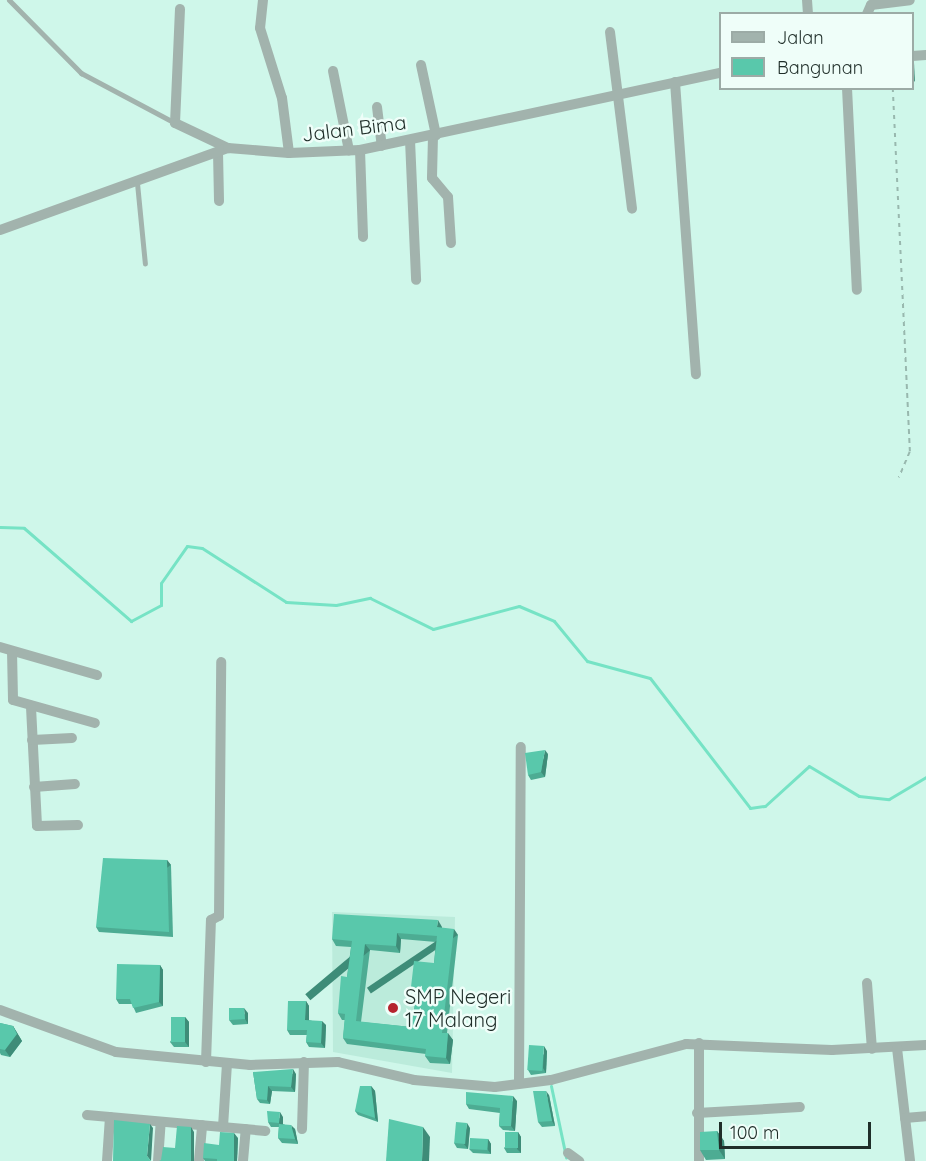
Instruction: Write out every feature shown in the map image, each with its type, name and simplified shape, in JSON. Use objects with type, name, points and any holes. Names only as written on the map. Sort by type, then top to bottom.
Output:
[{"type":"street","points":[[263,0],[260,28],[282,98],[289,153]]},
{"type":"street","points":[[868,12],[871,5],[910,0]]},
{"type":"street","points":[[180,9],[175,123],[223,150],[219,201]]},
{"type":"street","points":[[610,32],[622,93],[632,209]]},
{"type":"street","points":[[421,65],[434,136],[432,178],[448,197],[451,243]]},
{"type":"street","points":[[333,71],[355,150],[363,237]]},
{"type":"street","name":"Jalan Bima","points":[[0,230],[137,183],[223,150],[289,153],[355,150],[382,146],[719,73]]},
{"type":"street","points":[[675,82],[696,374]]},
{"type":"street","points":[[847,90],[857,290]]},
{"type":"street","points":[[377,107],[382,146]]},
{"type":"street","points":[[410,140],[416,280]]},
{"type":"street","points":[[0,647],[97,675]]},
{"type":"street","points":[[12,651],[13,700],[31,707],[94,723]]},
{"type":"street","points":[[206,1062],[211,920],[219,916],[221,662]]},
{"type":"street","points":[[31,707],[37,826],[78,825]]},
{"type":"street","points":[[32,740],[72,738]]},
{"type":"street","points":[[519,1083],[521,747]]},
{"type":"street","points":[[34,787],[75,784]]},
{"type":"street","points":[[867,983],[872,1049]]},
{"type":"street","points":[[0,1010],[116,1052],[227,1064],[339,1062],[449,1085],[551,1080],[644,1053],[699,1043],[872,1049],[926,1045]]},
{"type":"street","points":[[699,1043],[697,1113],[699,1161]]},
{"type":"street","points":[[897,1048],[910,1161]]},
{"type":"street","points":[[302,1129],[304,1062]]},
{"type":"street","points":[[223,1127],[227,1064]]},
{"type":"street","points":[[697,1113],[800,1107]]},
{"type":"street","points":[[87,1115],[265,1131]]},
{"type":"street","points":[[905,1118],[926,1116]]},
{"type":"street","points":[[107,1161],[110,1118]]},
{"type":"street","points":[[158,1161],[161,1122]]},
{"type":"street","points":[[200,1161],[202,1125]]},
{"type":"street","points":[[243,1161],[246,1129]]},
{"type":"street","points":[[568,1153],[579,1161]]},
{"type":"lane","points":[[9,0],[81,73],[175,123]]},
{"type":"lane","points":[[137,183],[145,264]]},
{"type":"path","points":[[893,90],[910,452],[899,478]]},
{"type":"shaded area","name":"SMP Negeri 17 Malang","points":[[332,912],[455,917],[452,1073],[333,1052]]},
{"type":"building","points":[[545,750],[541,772],[528,775],[525,753]]},
{"type":"building","points":[[103,858],[167,860],[169,932],[96,927]]},
{"type":"building","points":[[334,914],[438,920],[437,927],[454,929],[442,1033],[448,1033],[446,1058],[425,1056],[426,1049],[343,1038],[345,1014],[338,1013],[341,976],[347,977],[352,941],[332,939]],"holes":[[[397,933],[437,936],[434,963],[414,961],[411,987],[418,987],[411,1027],[356,1021],[365,944],[396,946]]]},
{"type":"building","points":[[117,964],[160,965],[159,1002],[133,1008],[130,999],[116,999]]},
{"type":"building","points":[[288,1001],[306,1001],[305,1020],[322,1021],[321,1043],[306,1042],[307,1030],[287,1030]]},
{"type":"building","points":[[229,1008],[244,1008],[245,1019],[229,1020]]},
{"type":"building","points":[[171,1017],[185,1017],[185,1042],[171,1042]]},
{"type":"building","points":[[0,1023],[13,1026],[17,1034],[5,1050],[0,1049]]},
{"type":"building","points":[[529,1045],[544,1046],[542,1071],[527,1070]]},
{"type":"building","points":[[293,1069],[291,1087],[268,1086],[267,1100],[257,1099],[253,1072]]},
{"type":"building","points":[[360,1086],[371,1086],[375,1118],[355,1111]]},
{"type":"building","points":[[533,1091],[546,1091],[552,1121],[538,1122]]},
{"type":"building","points":[[466,1092],[513,1096],[511,1126],[499,1126],[500,1108],[466,1104]]},
{"type":"building","points":[[267,1111],[280,1112],[279,1123],[268,1122]]},
{"type":"building","points":[[389,1119],[423,1127],[422,1161],[386,1161]]},
{"type":"building","points":[[114,1120],[150,1124],[147,1156],[151,1161],[113,1161]]},
{"type":"building","points":[[456,1122],[467,1123],[465,1144],[454,1143]]},
{"type":"building","points":[[279,1124],[291,1125],[295,1139],[278,1138]]},
{"type":"building","points":[[177,1126],[191,1127],[191,1161],[159,1161],[163,1147],[175,1148]]},
{"type":"building","points":[[717,1131],[719,1150],[700,1150],[700,1132]]},
{"type":"building","points":[[220,1132],[234,1133],[234,1161],[203,1158],[204,1143],[219,1145]]},
{"type":"building","points":[[505,1132],[518,1132],[518,1148],[505,1148]]},
{"type":"building","points":[[470,1138],[488,1139],[487,1150],[469,1149]]},
{"type":"waterway","points":[[0,527],[24,528],[131,621],[161,605],[161,583],[187,546],[202,548],[286,602],[336,605],[370,598],[433,629],[519,606],[554,621],[587,661],[650,678],[750,808],[765,806],[809,766],[859,796],[889,799],[926,777]]},
{"type":"waterway","points":[[551,1086],[566,1157]]},
{"type":"place","name":"SMP Negeri 17 Malang","points":[[393,1008]]}]
